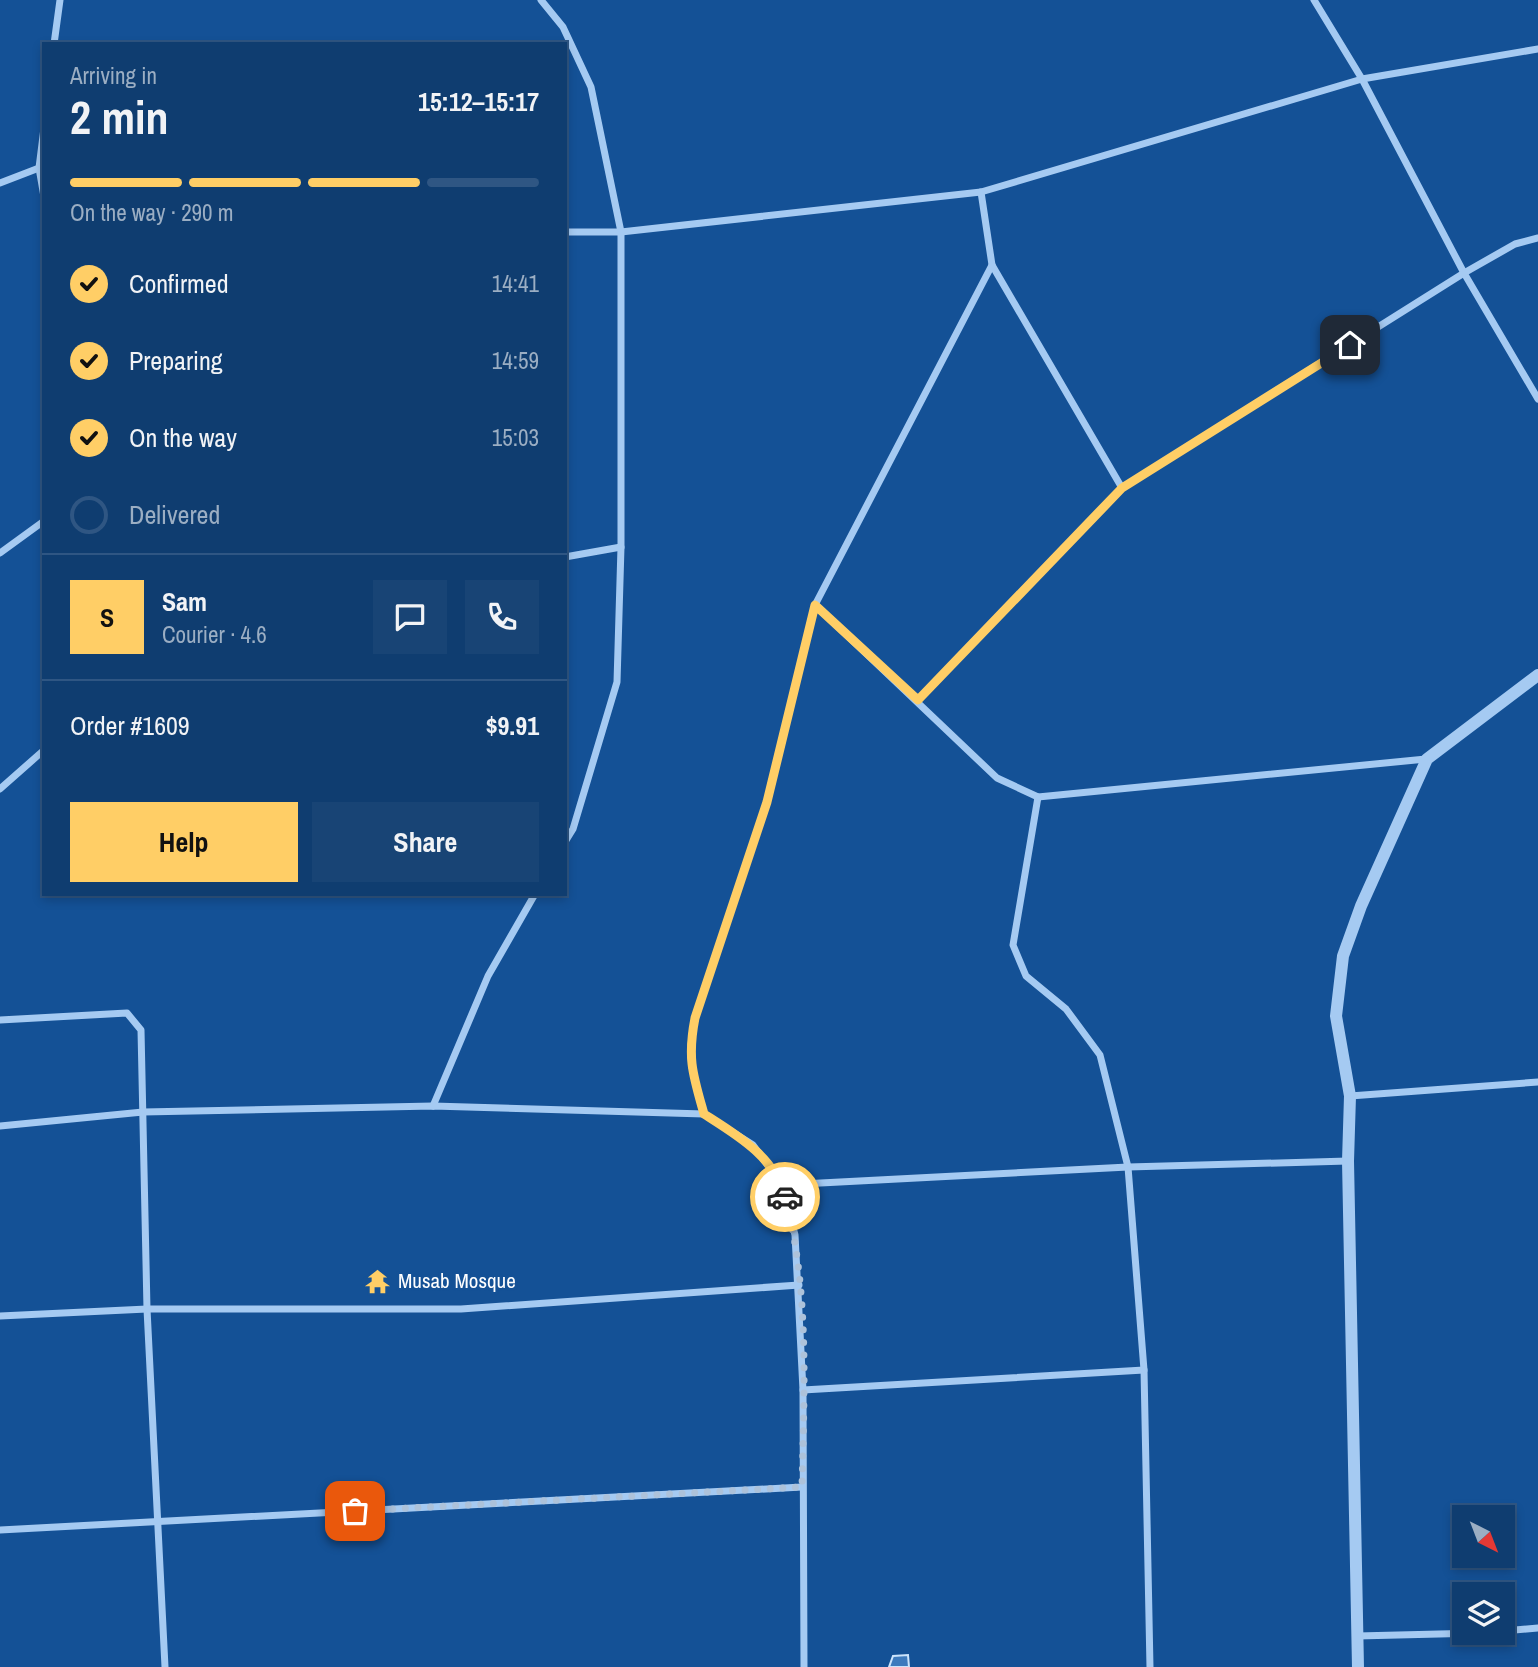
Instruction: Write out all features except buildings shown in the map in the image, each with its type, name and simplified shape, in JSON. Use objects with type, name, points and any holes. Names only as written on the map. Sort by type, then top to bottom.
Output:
[{"type":"street","points":[[54,42],[61,0]]},
{"type":"street","points":[[541,0],[563,27],[591,87],[621,232],[621,547],[617,682],[573,829],[567,839]]},
{"type":"street","points":[[1314,0],[1362,79],[1464,273],[1538,399]]},
{"type":"street","points":[[567,232],[621,232],[981,192],[1362,79],[1538,49]]},
{"type":"street","points":[[42,144],[39,168],[42,185]]},
{"type":"street","points":[[1,181],[39,168]]},
{"type":"street","points":[[981,192],[992,265],[1122,488]]},
{"type":"street","points":[[918,700],[1122,488],[1464,273],[1515,244],[1538,238]]},
{"type":"street","points":[[704,1114],[691,1069],[689,1047],[693,1027],[767,802],[815,605],[992,265]]},
{"type":"street","points":[[0,553],[42,522]]},
{"type":"street","points":[[567,557],[621,547]]},
{"type":"street","points":[[815,605],[918,700],[997,778],[1038,797],[1427,759]]},
{"type":"street","points":[[1358,1667],[1348,1161],[1350,1096],[1336,1016],[1343,957],[1361,906],[1427,759],[1538,675]]},
{"type":"street","points":[[0,789],[42,752]]},
{"type":"street","points":[[1038,797],[1013,946],[1026,976],[1066,1009],[1100,1055],[1128,1167],[1144,1370],[1150,1667]]},
{"type":"street","points":[[433,1106],[488,976],[534,896]]},
{"type":"street","points":[[0,1020],[127,1013],[141,1030],[147,1309],[160,1522],[165,1667]]},
{"type":"street","points":[[1350,1096],[1538,1082]]},
{"type":"street","points":[[0,1126],[143,1112],[433,1106],[704,1114],[753,1145],[782,1185],[796,1235],[803,1390],[804,1667]]},
{"type":"street","points":[[782,1185],[1128,1167],[1348,1161]]},
{"type":"street","points":[[0,1316],[147,1309],[461,1309],[799,1285]]},
{"type":"street","points":[[803,1390],[1144,1370]]},
{"type":"street","points":[[0,1530],[802,1487]]},
{"type":"street","points":[[1515,1630],[1538,1628]]},
{"type":"street","points":[[1357,1636],[1452,1634]]},
{"type":"way so far","points":[[355,1511],[802,1487],[803,1390],[799,1285],[796,1235],[785,1197]]},
{"type":"place","name":"Musab Mosque","points":[[378,1281]]},
{"type":"route","points":[[785,1197],[782,1185],[753,1145],[704,1114],[691,1069],[689,1047],[695,1018],[767,802],[815,605],[918,700],[1122,488],[1350,345]]}]
